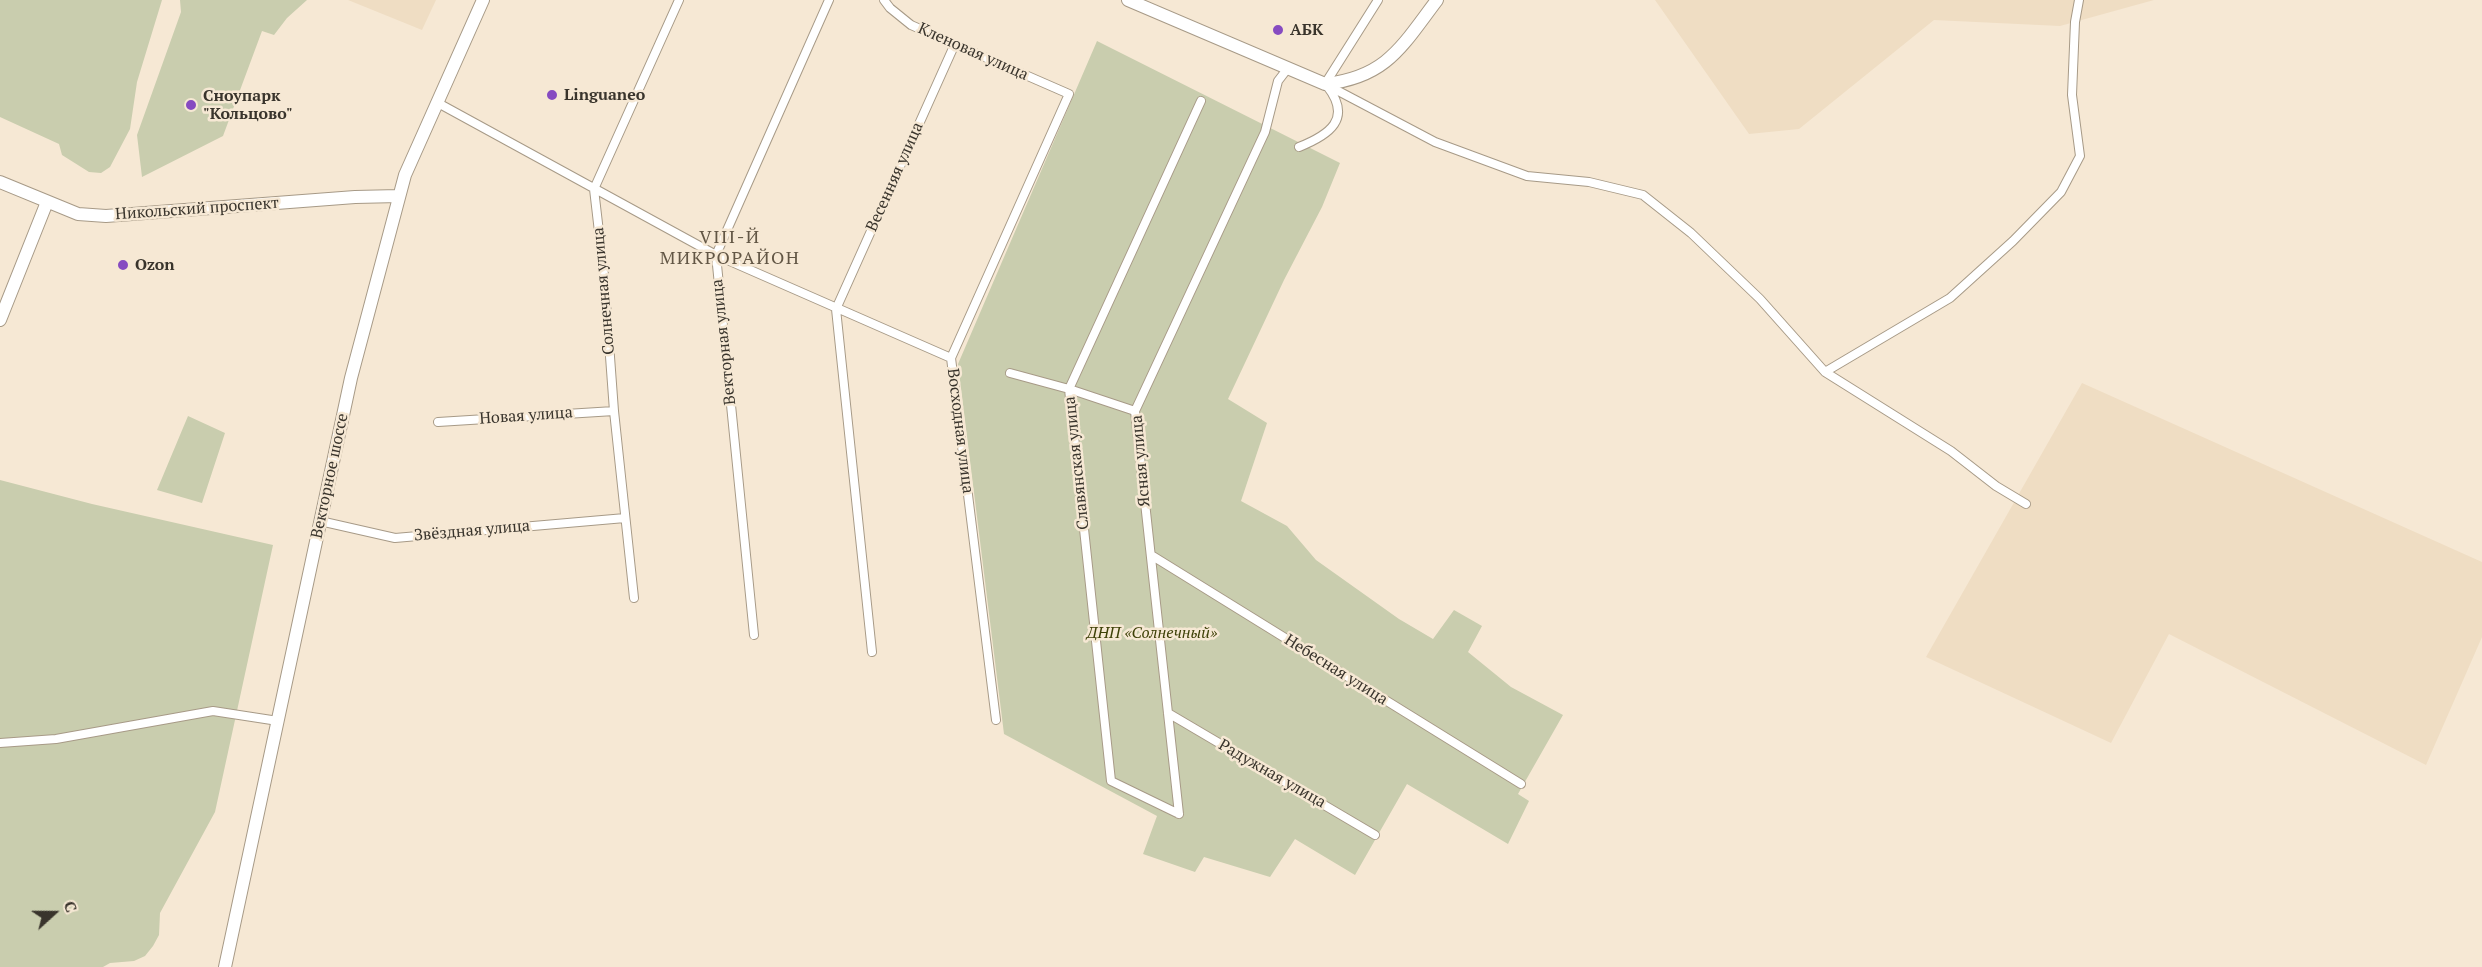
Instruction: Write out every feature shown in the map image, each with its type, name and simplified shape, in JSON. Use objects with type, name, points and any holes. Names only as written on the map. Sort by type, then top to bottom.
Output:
[{"type":"main road","name":"Векторное шоссе","points":[[225,967],[351,378],[399,196],[405,175],[483,0]]},
{"type":"main road","points":[[1128,0],[1325,84],[1348,81],[1369,74],[1387,61],[1437,0]]},
{"type":"main road","name":"Никольский проспект","points":[[0,182],[78,214],[106,216],[355,197],[399,196]]},
{"type":"main road","points":[[0,320],[47,202]]},
{"type":"street","points":[[594,189],[679,0]]},
{"type":"street","name":"Векторная улица","points":[[754,635],[716,255],[829,0]]},
{"type":"street","name":"Кленовая улица","points":[[884,0],[905,21],[954,46],[1069,94]]},
{"type":"street","points":[[1325,84],[1378,0]]},
{"type":"street","points":[[1825,372],[1950,298],[2013,241],[2061,192],[2080,156],[2072,95],[2075,22],[2079,0]]},
{"type":"street","name":"Весенняя улица","points":[[836,309],[954,46]]},
{"type":"street","name":"Ясная улица","points":[[1179,814],[1135,411],[1265,132],[1278,81],[1288,68]]},
{"type":"street","points":[[1299,147],[1322,138],[1334,127],[1338,108],[1336,99],[1325,84]]},
{"type":"street","points":[[1325,84],[1436,142],[1527,176],[1589,182],[1643,195],[1691,232],[1760,299],[1825,372],[1951,451],[1996,486],[2026,504]]},
{"type":"street","name":"Восходная улица","points":[[996,720],[951,358],[1069,94]]},
{"type":"street","name":"Славянская улица","points":[[1179,814],[1111,781],[1069,388],[1201,101]]},
{"type":"street","points":[[438,103],[716,255],[951,358]]},
{"type":"street","name":"Солнечная улица","points":[[594,189],[634,598]]},
{"type":"street","points":[[836,309],[872,652]]},
{"type":"street","points":[[1010,373],[1069,388],[1135,411]]},
{"type":"street","name":"Новая улица","points":[[438,422],[614,411]]},
{"type":"street","name":"Звёздная улица","points":[[320,521],[395,538],[625,518]]},
{"type":"street","name":"Небесная улица","points":[[1150,555],[1521,784]]},
{"type":"street","points":[[0,743],[56,739],[213,711],[278,721]]},
{"type":"street","name":"Радужная улица","points":[[1168,713],[1375,836]]},
{"type":"shaded area","points":[[348,0],[436,0],[422,30]]},
{"type":"shaded area","points":[[1655,0],[2154,0],[2060,26],[1934,20],[1799,129],[1749,134]]},
{"type":"shaded area","points":[[2082,383],[2482,562],[2482,637],[2426,765],[2169,634],[2111,743],[1926,657]]},
{"type":"green space","points":[[0,0],[162,0],[137,82],[130,129],[110,167],[101,173],[89,172],[62,155],[59,144],[0,117]]},
{"type":"green space","name":"Сноупарк \"Кольцово\"","points":[[180,0],[307,0],[287,18],[274,35],[262,31],[223,136],[142,177],[137,135],[181,12]]},
{"type":"green space","name":"ДНП «Солнечный»","points":[[1097,41],[1340,163],[1322,207],[1284,280],[1228,399],[1267,423],[1241,501],[1287,526],[1316,560],[1399,619],[1433,639],[1454,610],[1482,626],[1468,652],[1511,687],[1563,715],[1518,794],[1529,801],[1508,844],[1407,784],[1355,875],[1295,839],[1270,877],[1204,857],[1195,872],[1143,854],[1157,816],[1004,734],[958,364]]},
{"type":"green space","points":[[188,416],[225,433],[202,503],[157,490]]},
{"type":"green space","points":[[0,480],[92,504],[273,545],[215,812],[160,913],[159,935],[145,956],[134,961],[110,963],[103,967],[0,967]]},
{"type":"place","name":"АБК","points":[[1278,30]]},
{"type":"place","name":"Linguaneo","points":[[552,95]]},
{"type":"place","name":"Сноупарк \"Кольцово\"","points":[[191,105]]},
{"type":"place","name":"Ozon","points":[[123,265]]},
{"type":"district","name":"VIII-Й МИКРОРАЙОН","points":[[730,248]]}]
